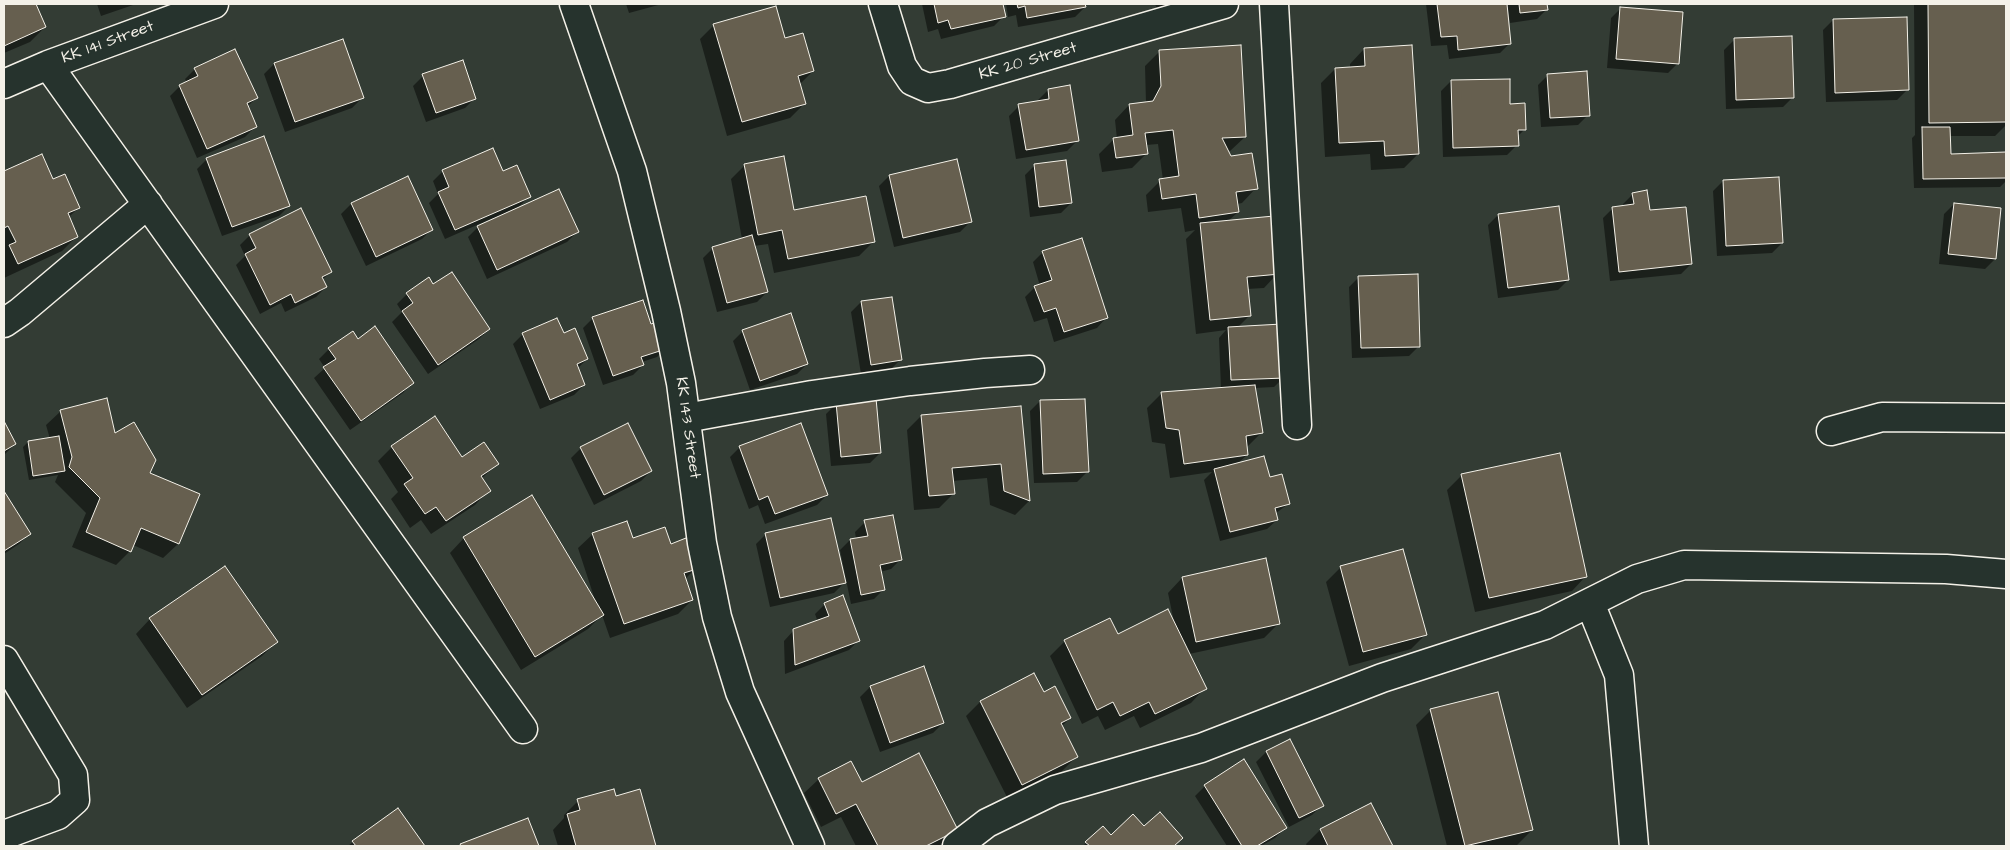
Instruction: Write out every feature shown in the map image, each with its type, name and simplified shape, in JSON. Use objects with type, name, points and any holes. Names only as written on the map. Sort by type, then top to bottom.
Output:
[{"type":"street","name":"KK 141 Street","points":[[4,84],[48,65],[214,4]]},
{"type":"street","name":"KK 143 Street","points":[[574,4],[632,171],[666,311],[681,383],[702,543],[717,617],[740,692],[810,846]]},
{"type":"street","name":"KK 20 Street","points":[[883,4],[902,66],[912,82],[928,88],[950,84],[1224,4]]},
{"type":"street","points":[[1274,4],[1297,425]]},
{"type":"street","points":[[48,65],[523,729]]},
{"type":"street","points":[[4,323],[20,312],[148,204]]},
{"type":"street","points":[[686,418],[812,395],[910,381],[985,372],[1030,370]]},
{"type":"street","points":[[1832,431],[1882,417],[2006,418]]},
{"type":"street","points":[[958,846],[987,823],[1055,790],[1201,748],[1382,678],[1546,625],[1637,579],[1684,565],[1946,569],[2006,574]]},
{"type":"street","points":[[1590,603],[1619,674],[1634,846]]},
{"type":"street","points":[[4,660],[73,775],[75,800],[58,815],[4,835]]},
{"type":"building","points":[[4,4],[36,4],[46,27],[4,46]]},
{"type":"building","points":[[934,4],[1003,4],[1006,17],[951,29],[948,20],[938,23]]},
{"type":"building","points":[[1017,4],[1085,4],[1086,7],[1027,18],[1025,6],[1018,8]]},
{"type":"building","points":[[1437,4],[1507,4],[1511,44],[1458,50],[1457,36],[1441,37]]},
{"type":"building","points":[[1519,4],[1547,4],[1548,10],[1520,13]]},
{"type":"building","points":[[1928,4],[2006,4],[2006,122],[1929,123]]},
{"type":"building","points":[[776,6],[785,38],[803,33],[814,71],[798,76],[806,104],[742,122],[713,24]]},
{"type":"building","points":[[1620,7],[1683,12],[1679,64],[1616,59]]},
{"type":"building","points":[[1907,17],[1909,90],[1835,93],[1833,19]]},
{"type":"building","points":[[1792,36],[1794,98],[1736,100],[1734,38]]},
{"type":"building","points":[[343,39],[364,98],[295,122],[274,63]]},
{"type":"building","points":[[1241,45],[1246,137],[1222,138],[1231,156],[1252,153],[1258,189],[1236,192],[1239,212],[1199,218],[1196,194],[1162,199],[1159,179],[1179,176],[1173,130],[1145,133],[1148,154],[1116,158],[1113,138],[1133,135],[1129,104],[1153,101],[1161,86],[1159,50]]},
{"type":"building","points":[[1412,45],[1419,154],[1385,156],[1384,141],[1339,143],[1335,68],[1365,66],[1364,48]]},
{"type":"building","points":[[235,49],[258,98],[247,103],[257,127],[207,149],[179,85],[198,76],[194,68]]},
{"type":"building","points":[[463,60],[476,99],[436,113],[422,74]]},
{"type":"building","points":[[1587,71],[1590,116],[1550,118],[1547,74]]},
{"type":"building","points":[[1510,79],[1510,104],[1525,103],[1526,130],[1518,130],[1519,146],[1453,148],[1451,80]]},
{"type":"building","points":[[1070,85],[1079,141],[1026,150],[1018,104],[1049,99],[1048,89]]},
{"type":"building","points":[[1922,127],[1950,127],[1951,154],[2006,152],[2006,178],[1923,179]]},
{"type":"building","points":[[264,136],[290,206],[232,227],[206,158]]},
{"type":"building","points":[[493,148],[503,171],[517,165],[531,197],[455,230],[438,192],[449,187],[442,170]]},
{"type":"building","points":[[42,154],[53,179],[65,174],[80,208],[68,213],[78,237],[18,264],[9,245],[16,242],[8,226],[4,228],[4,171]]},
{"type":"building","points":[[784,156],[794,210],[866,196],[875,242],[788,259],[782,230],[758,235],[744,164]]},
{"type":"building","points":[[957,159],[972,222],[903,238],[889,175]]},
{"type":"building","points":[[1066,160],[1072,203],[1039,207],[1034,164]]},
{"type":"building","points":[[408,176],[433,230],[376,257],[351,203]]},
{"type":"building","points":[[1779,177],[1783,243],[1726,246],[1723,180]]},
{"type":"building","points":[[559,189],[579,232],[497,270],[477,226]]},
{"type":"building","points":[[1647,190],[1650,210],[1686,207],[1692,264],[1619,272],[1612,207],[1634,204],[1632,193]]},
{"type":"building","points":[[1954,203],[2001,208],[1996,259],[1948,254]]},
{"type":"building","points":[[1559,206],[1569,280],[1508,288],[1498,214]]},
{"type":"building","points":[[301,208],[332,272],[322,277],[327,287],[295,303],[291,294],[270,305],[245,254],[256,248],[249,234]]},
{"type":"building","points":[[1274,216],[1280,274],[1247,277],[1251,316],[1210,320],[1200,223]]},
{"type":"building","points":[[752,235],[768,292],[727,303],[712,247]]},
{"type":"building","points":[[1082,238],[1108,318],[1064,332],[1056,308],[1044,312],[1034,286],[1052,280],[1042,251]]},
{"type":"building","points":[[452,272],[490,329],[438,365],[402,311],[413,303],[406,293],[429,277],[433,284]]},
{"type":"building","points":[[1418,274],[1420,347],[1361,348],[1358,276]]},
{"type":"building","points":[[892,297],[902,360],[871,365],[861,301]]},
{"type":"building","points":[[643,300],[651,324],[660,321],[669,348],[641,357],[644,365],[613,376],[592,317]]},
{"type":"building","points":[[791,313],[808,364],[760,381],[742,330]]},
{"type":"building","points":[[557,318],[564,333],[575,328],[588,359],[577,364],[585,385],[550,400],[522,333]]},
{"type":"building","points":[[1282,324],[1285,378],[1231,380],[1228,327]]},
{"type":"building","points":[[375,326],[414,383],[361,421],[323,367],[336,359],[328,348],[353,331],[358,339]]},
{"type":"building","points":[[1255,385],[1263,433],[1246,436],[1248,455],[1184,464],[1179,430],[1166,428],[1161,392]]},
{"type":"building","points":[[107,398],[115,433],[134,422],[156,460],[150,473],[200,494],[179,544],[141,528],[131,552],[86,532],[100,498],[69,467],[72,457],[60,410]]},
{"type":"building","points":[[876,398],[881,453],[841,457],[836,402]]},
{"type":"building","points":[[1085,399],[1089,472],[1043,474],[1040,400]]},
{"type":"building","points":[[1021,406],[1030,501],[1004,491],[1001,464],[952,468],[955,494],[929,496],[921,415]]},
{"type":"building","points":[[435,416],[462,457],[484,442],[499,464],[481,476],[491,491],[446,521],[436,507],[425,514],[404,484],[413,478],[391,446]]},
{"type":"building","points":[[4,421],[16,444],[4,451]]},
{"type":"building","points":[[628,423],[652,471],[604,495],[580,447]]},
{"type":"building","points":[[801,423],[828,495],[775,514],[768,496],[759,500],[739,446]]},
{"type":"building","points":[[59,436],[65,471],[33,476],[28,441]]},
{"type":"building","points":[[1560,453],[1587,577],[1489,598],[1461,474]]},
{"type":"building","points":[[1264,456],[1270,477],[1282,474],[1290,504],[1275,508],[1278,520],[1230,532],[1214,469]]},
{"type":"building","points":[[4,491],[31,534],[4,551]]},
{"type":"building","points":[[532,495],[604,615],[535,657],[463,537]]},
{"type":"building","points":[[893,515],[902,560],[880,565],[885,590],[861,595],[850,539],[868,536],[864,520]]},
{"type":"building","points":[[831,518],[846,583],[780,598],[765,533]]},
{"type":"building","points":[[627,521],[633,538],[665,527],[671,544],[686,538],[697,569],[684,573],[693,600],[624,624],[592,533]]},
{"type":"building","points":[[1403,549],[1427,635],[1363,652],[1340,566]]},
{"type":"building","points":[[1266,558],[1280,624],[1196,642],[1182,577]]},
{"type":"building","points":[[225,566],[278,642],[202,695],[149,618]]},
{"type":"building","points":[[843,595],[860,641],[795,665],[793,629],[829,616],[824,603]]},
{"type":"building","points":[[1168,609],[1207,689],[1155,714],[1149,702],[1120,716],[1113,702],[1097,710],[1064,640],[1110,618],[1118,634]]},
{"type":"building","points":[[924,666],[944,723],[890,743],[870,686]]},
{"type":"building","points":[[1034,673],[1044,692],[1055,686],[1071,718],[1061,723],[1078,757],[1022,785],[980,701]]},
{"type":"building","points":[[1498,692],[1533,830],[1465,846],[1430,709]]},
{"type":"building","points":[[1290,739],[1324,806],[1299,818],[1266,751]]},
{"type":"building","points":[[919,753],[958,830],[926,846],[878,846],[856,804],[836,814],[818,778],[851,761],[862,782]]},
{"type":"building","points":[[1244,759],[1287,828],[1257,846],[1242,846],[1204,785]]},
{"type":"building","points":[[614,789],[616,796],[640,789],[656,846],[576,846],[567,814],[580,810],[577,799]]},
{"type":"building","points":[[1371,803],[1393,846],[1328,846],[1320,829]]},
{"type":"building","points":[[398,808],[425,846],[356,846],[352,841]]},
{"type":"building","points":[[1160,812],[1183,838],[1174,846],[1090,846],[1085,842],[1103,826],[1111,835],[1133,814],[1144,826]]},
{"type":"building","points":[[528,818],[539,846],[461,846],[460,844]]}]
